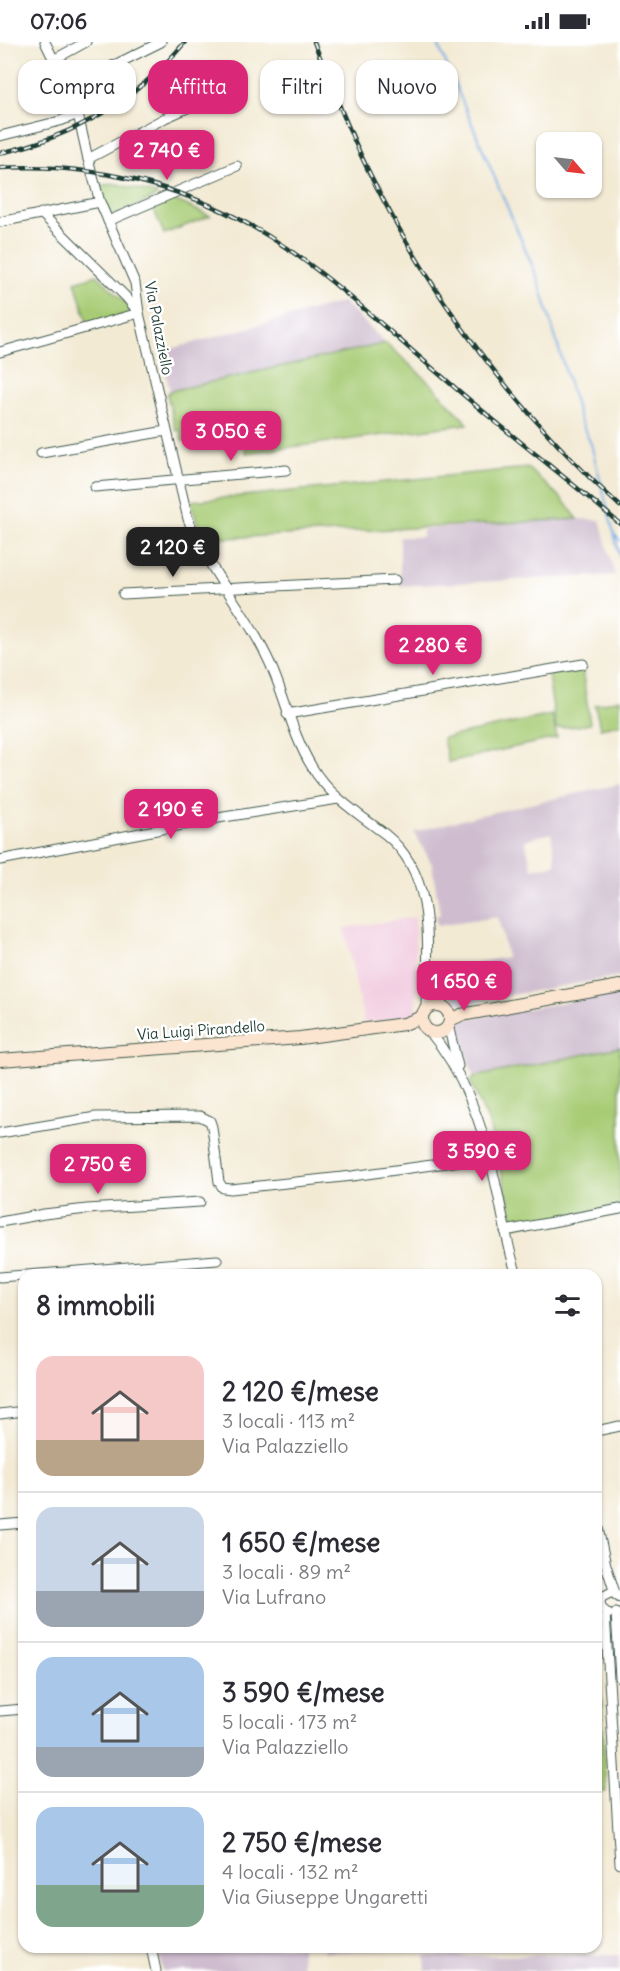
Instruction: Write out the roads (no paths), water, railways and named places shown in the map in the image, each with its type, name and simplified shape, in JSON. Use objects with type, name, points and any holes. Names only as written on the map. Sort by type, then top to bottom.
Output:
[{"type":"street","name":"Via Palazziello","points":[[45,42],[55,59]]},
{"type":"street","points":[[55,59],[86,42]]},
{"type":"street","points":[[125,60],[161,42]]},
{"type":"street","name":"Via Palazziello","points":[[78,114],[100,202],[135,283],[139,313],[166,431],[188,519],[196,540],[267,656],[276,676],[287,714],[312,768],[338,799],[388,836],[404,852],[416,874],[424,901],[427,953],[425,1021],[462,1083],[490,1157],[515,1269]]},
{"type":"street","points":[[0,136],[60,121],[78,114]]},
{"type":"street","points":[[88,159],[174,114]]},
{"type":"street","points":[[108,221],[237,166]]},
{"type":"street","points":[[0,222],[100,202]]},
{"type":"street","points":[[0,352],[139,313],[126,297],[41,213]]},
{"type":"street","points":[[41,453],[166,431]]},
{"type":"street","points":[[95,487],[286,470]]},
{"type":"street","points":[[123,594],[395,580]]},
{"type":"street","points":[[287,714],[583,664]]},
{"type":"street","points":[[0,860],[213,819],[338,799]]},
{"type":"street","name":"Via Palazziello","points":[[427,953],[438,995],[450,1015],[462,1083]]},
{"type":"street","points":[[450,1015],[446,1029],[438,1032],[425,1021],[432,1005],[450,1015],[620,986]]},
{"type":"street","name":"Via Luigi Pirandello","points":[[0,1060],[300,1038],[425,1021]]},
{"type":"street","points":[[0,1133],[96,1117],[205,1117],[212,1127],[219,1182],[223,1188],[231,1190],[490,1157]]},
{"type":"street","points":[[0,1222],[87,1209],[200,1202]]},
{"type":"street","points":[[505,1231],[620,1209]]},
{"type":"street","points":[[102,1269],[217,1260]]},
{"type":"street","points":[[0,1277],[18,1276]]},
{"type":"street","points":[[0,1414],[18,1412]]},
{"type":"street","points":[[602,1430],[620,1426]]},
{"type":"street","points":[[0,1525],[18,1524]]},
{"type":"street","points":[[602,1547],[606,1565],[619,1596]]},
{"type":"street","points":[[602,1592],[606,1565]]},
{"type":"street","points":[[602,1603],[608,1593],[619,1596]]},
{"type":"street","points":[[602,1608],[610,1614],[618,1611],[620,1678]]},
{"type":"street","points":[[602,1632],[620,1864]]},
{"type":"street","points":[[0,1711],[18,1710]]},
{"type":"street","points":[[152,1953],[156,1971]]},
{"type":"waterway","points":[[437,42],[538,279],[580,420],[591,444],[620,557]]},
{"type":"waterway","points":[[614,534],[620,541]]},
{"type":"railway","points":[[0,153],[53,137],[102,113],[146,82],[185,42]]},
{"type":"railway","points":[[314,42],[348,127],[371,176],[395,222],[450,311],[513,394],[547,433],[620,506]]},
{"type":"railway","points":[[0,168],[39,167],[77,170],[153,185],[189,197],[258,230],[291,251],[330,281],[620,524]]}]
